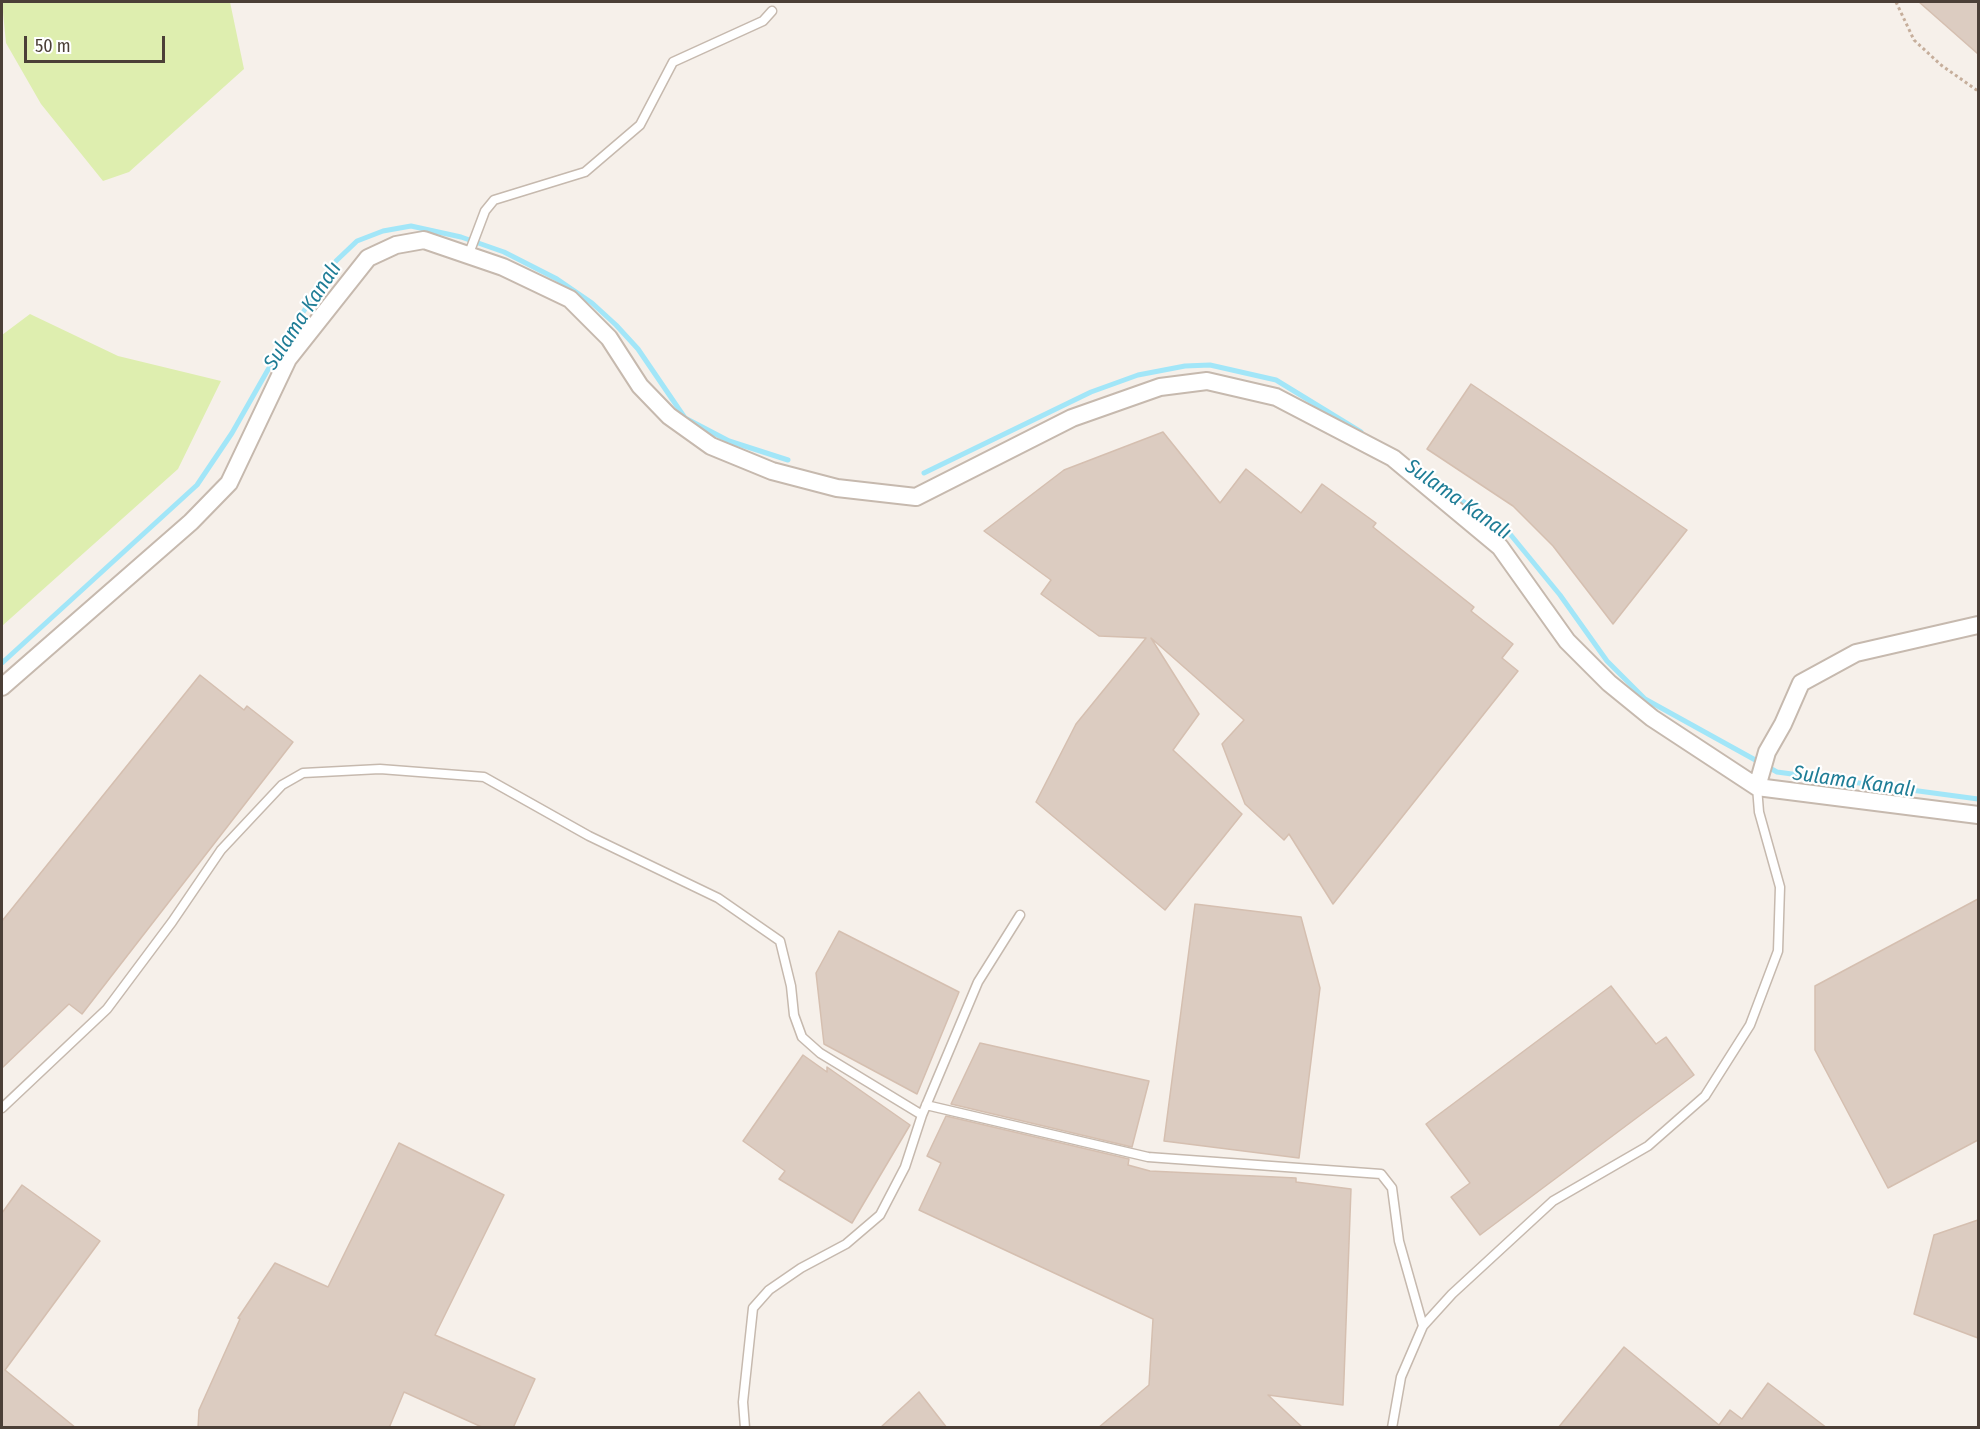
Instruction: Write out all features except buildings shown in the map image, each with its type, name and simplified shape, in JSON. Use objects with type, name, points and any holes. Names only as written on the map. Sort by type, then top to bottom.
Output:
[{"type":"street","points":[[2,687],[191,522],[229,483],[288,359],[368,258],[396,244],[424,240],[503,267],[570,299],[609,338],[640,386],[669,416],[711,446],[772,471],[837,488],[916,497],[1072,418],[1161,387],[1207,381],[1276,397],[1393,458],[1500,547],[1567,641],[1609,683],[1652,718],[1756,787],[1978,814]]},
{"type":"street","points":[[1756,787],[1767,752],[1783,724],[1801,683],[1856,653],[1978,625]]},
{"type":"lane","points":[[468,256],[484,211],[494,200],[585,172],[640,125],[673,62],[763,21],[772,11]]},
{"type":"lane","points":[[2,1108],[107,1009],[172,922],[221,850],[282,785],[303,773],[380,769],[484,777],[589,836],[718,898],[780,941],[791,986],[794,1015],[802,1037],[820,1053],[922,1115]]},
{"type":"lane","points":[[1392,1428],[1401,1377],[1423,1326],[1452,1294],[1553,1201],[1648,1146],[1705,1096],[1750,1025],[1778,951],[1780,887],[1759,812],[1756,787]]},
{"type":"lane","points":[[745,1428],[743,1402],[753,1308],[769,1290],[801,1268],[846,1244],[880,1215],[904,1167],[926,1105],[978,982],[1020,915]]},
{"type":"lane","points":[[926,1105],[1148,1157],[1382,1174],[1392,1188],[1400,1240],[1423,1326]]},
{"type":"path","points":[[1896,2],[1914,40],[1941,65],[1978,91]]},
{"type":"green space","points":[[2,2],[230,2],[244,69],[129,172],[103,181],[41,104],[6,43]]},
{"type":"green space","points":[[30,314],[118,356],[221,381],[178,469],[2,626],[2,335]]},
{"type":"waterway","name":"Sulama Kanalı","points":[[2,663],[197,485],[232,433],[282,345],[336,261],[357,241],[383,231],[411,226],[461,237],[504,252],[557,279],[592,303],[616,325],[638,349],[685,418],[729,441],[788,460]]},
{"type":"waterway","name":"Sulama Kanalı","points":[[924,473],[1091,392],[1138,375],[1185,366],[1210,365],[1276,380],[1361,432]]},
{"type":"waterway","name":"Sulama Kanalı","points":[[1431,479],[1510,534],[1560,595],[1607,661],[1645,699],[1777,772],[1978,799]]}]
